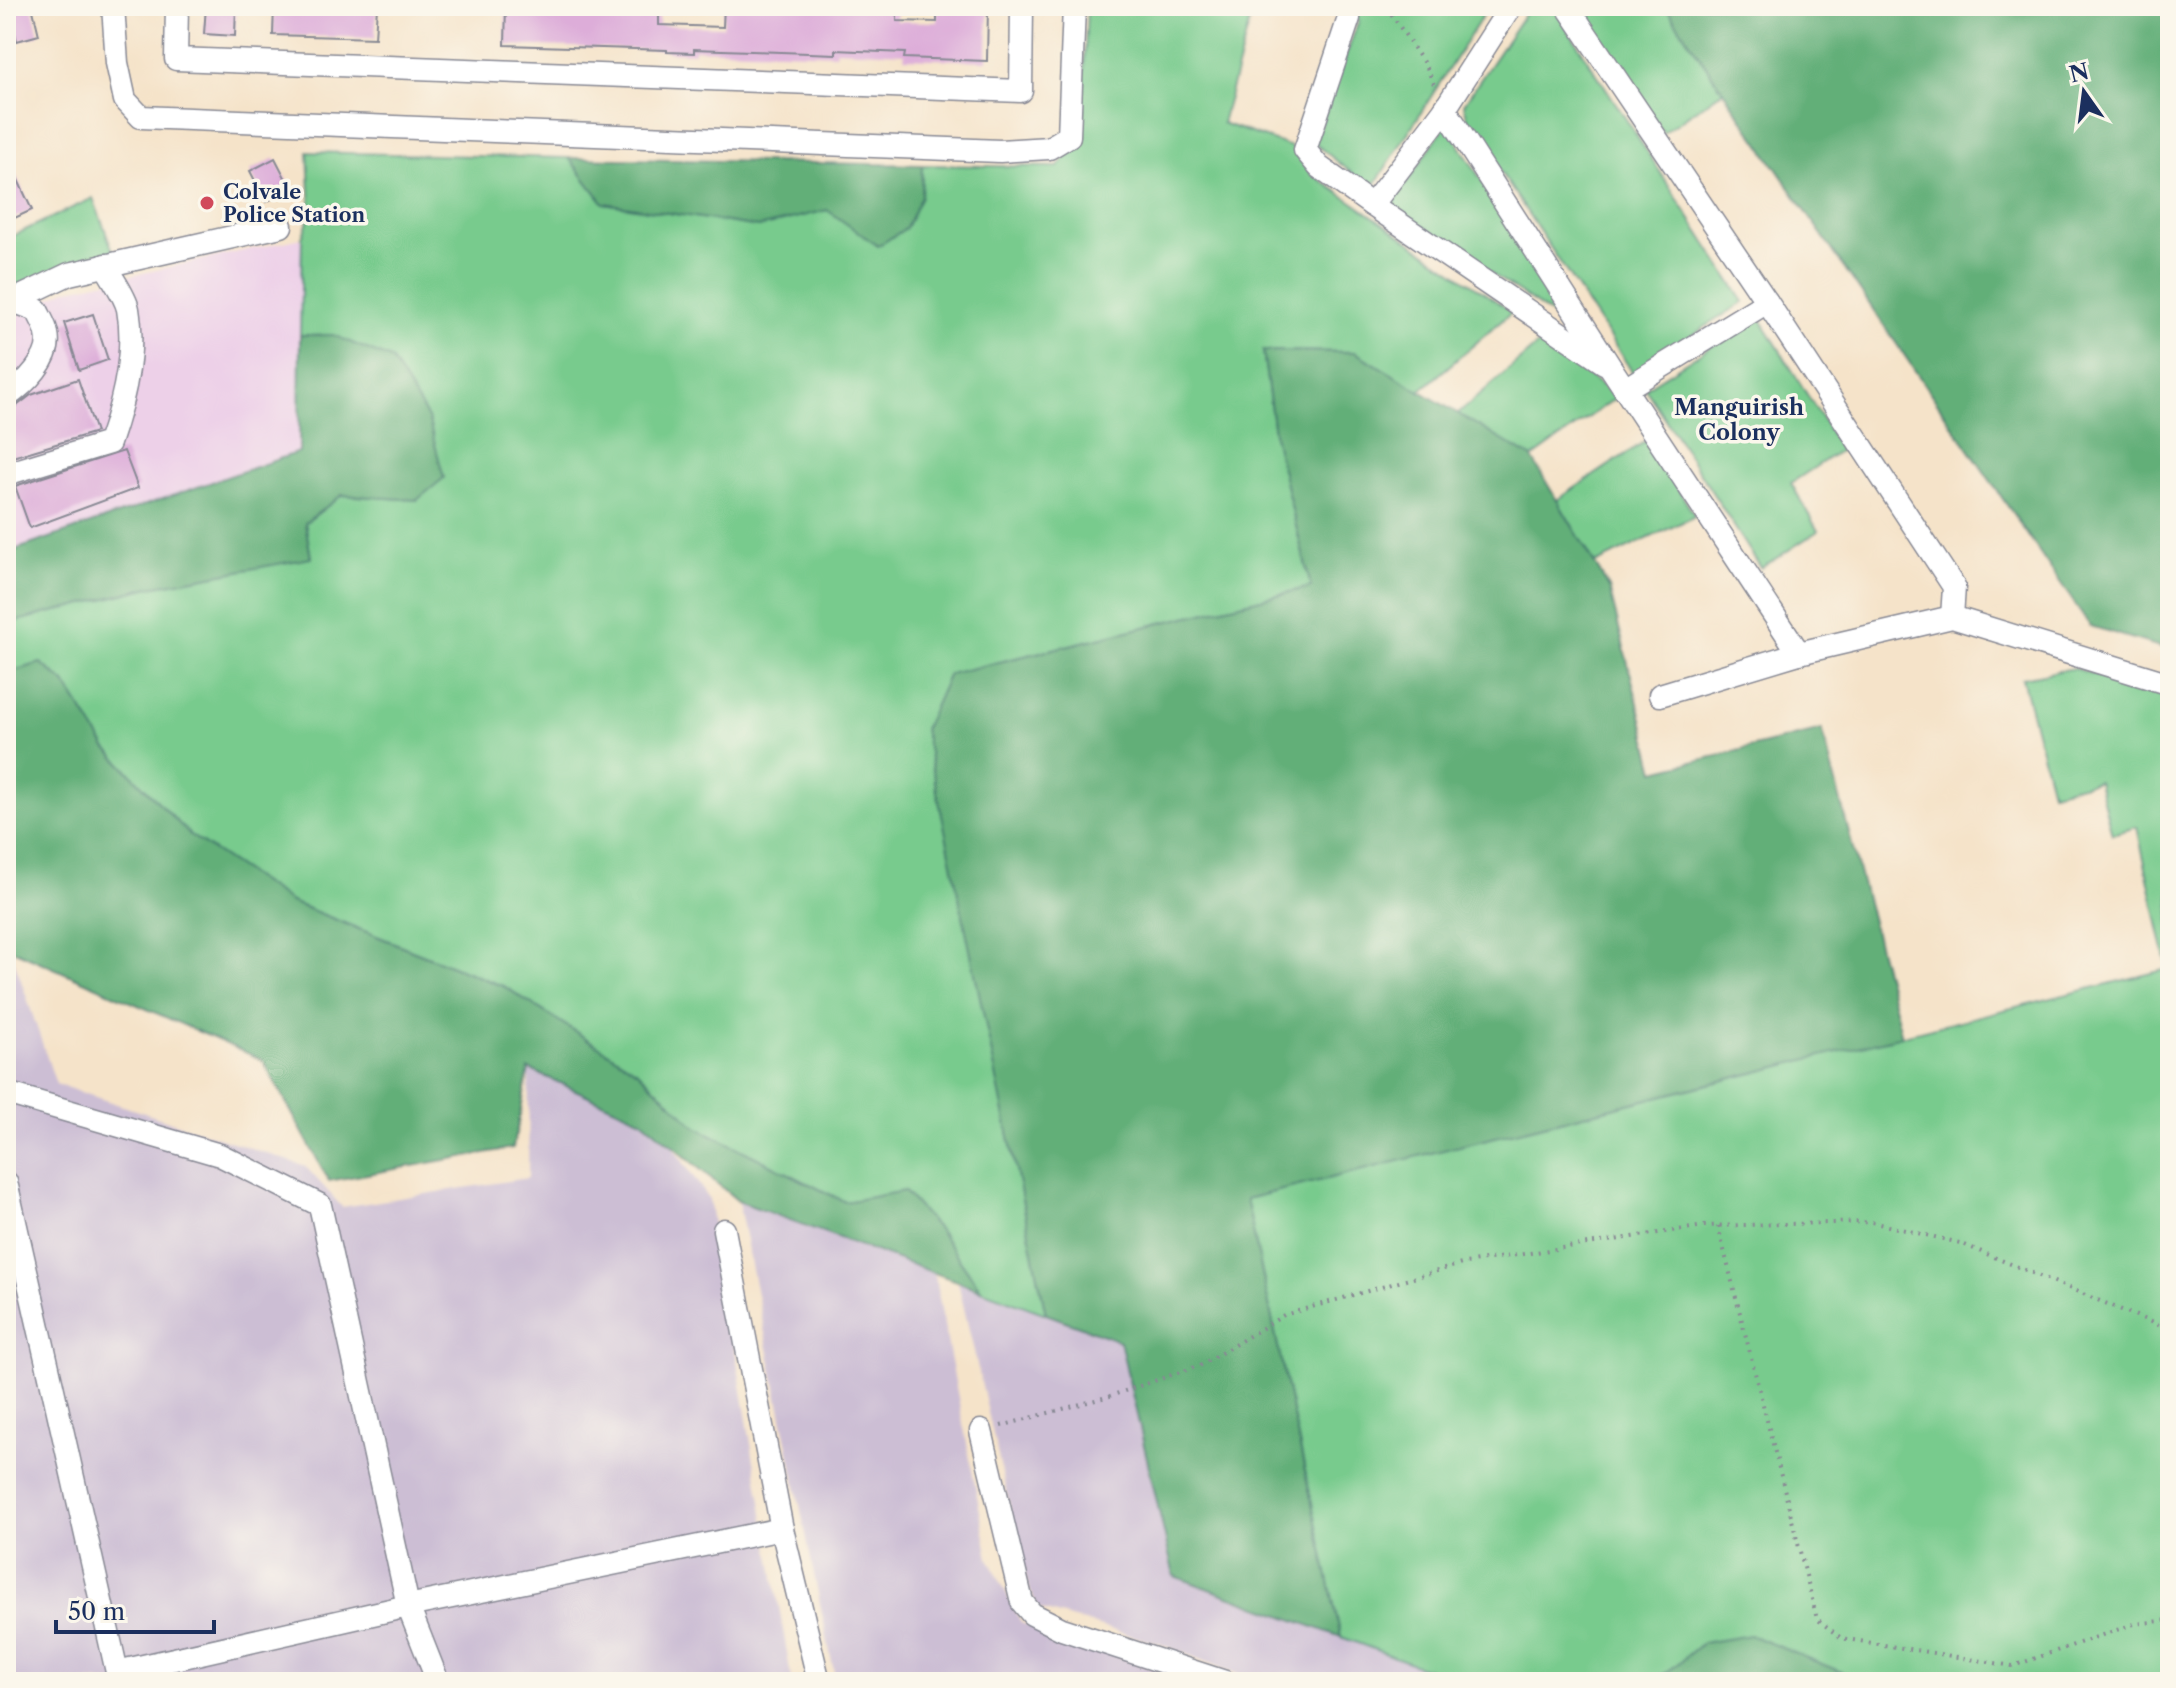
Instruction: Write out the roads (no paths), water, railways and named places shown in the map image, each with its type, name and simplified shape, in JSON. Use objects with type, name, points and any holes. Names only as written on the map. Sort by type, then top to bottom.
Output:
[{"type":"street","points":[[113,6],[117,63],[125,100],[141,117],[1000,151],[1049,148],[1069,136],[1074,6]]},
{"type":"street","points":[[177,6],[176,59],[1021,91],[1022,6]]},
{"type":"street","points":[[1372,205],[1445,109],[1511,6]]},
{"type":"street","points":[[1567,6],[1954,587],[1952,617]]},
{"type":"street","points":[[1349,18],[1305,150],[1319,167],[1372,205],[1611,368]]},
{"type":"street","points":[[1445,109],[1799,653]]},
{"type":"street","points":[[9,302],[69,274],[281,226]]},
{"type":"street","points":[[6,474],[109,443],[120,414],[130,345],[128,307],[105,265]]},
{"type":"street","points":[[6,397],[18,389],[42,361],[49,337],[37,310],[9,302]]},
{"type":"street","points":[[1625,389],[1767,302]]},
{"type":"street","points":[[1660,695],[1799,653],[1952,617],[2170,684]]},
{"type":"street","points":[[6,1093],[220,1155],[320,1205],[408,1606],[438,1682]]},
{"type":"street","points":[[6,1182],[117,1672],[408,1606],[782,1529]]},
{"type":"street","points":[[724,1230],[782,1529],[819,1682]]},
{"type":"street","points":[[981,1431],[1022,1602],[1032,1614],[1062,1629],[1225,1682]]},
{"type":"place","name":"Colvale Police Station","points":[[207,203]]},
{"type":"district","name":"Manguirish Colony","points":[[1739,420]]}]
